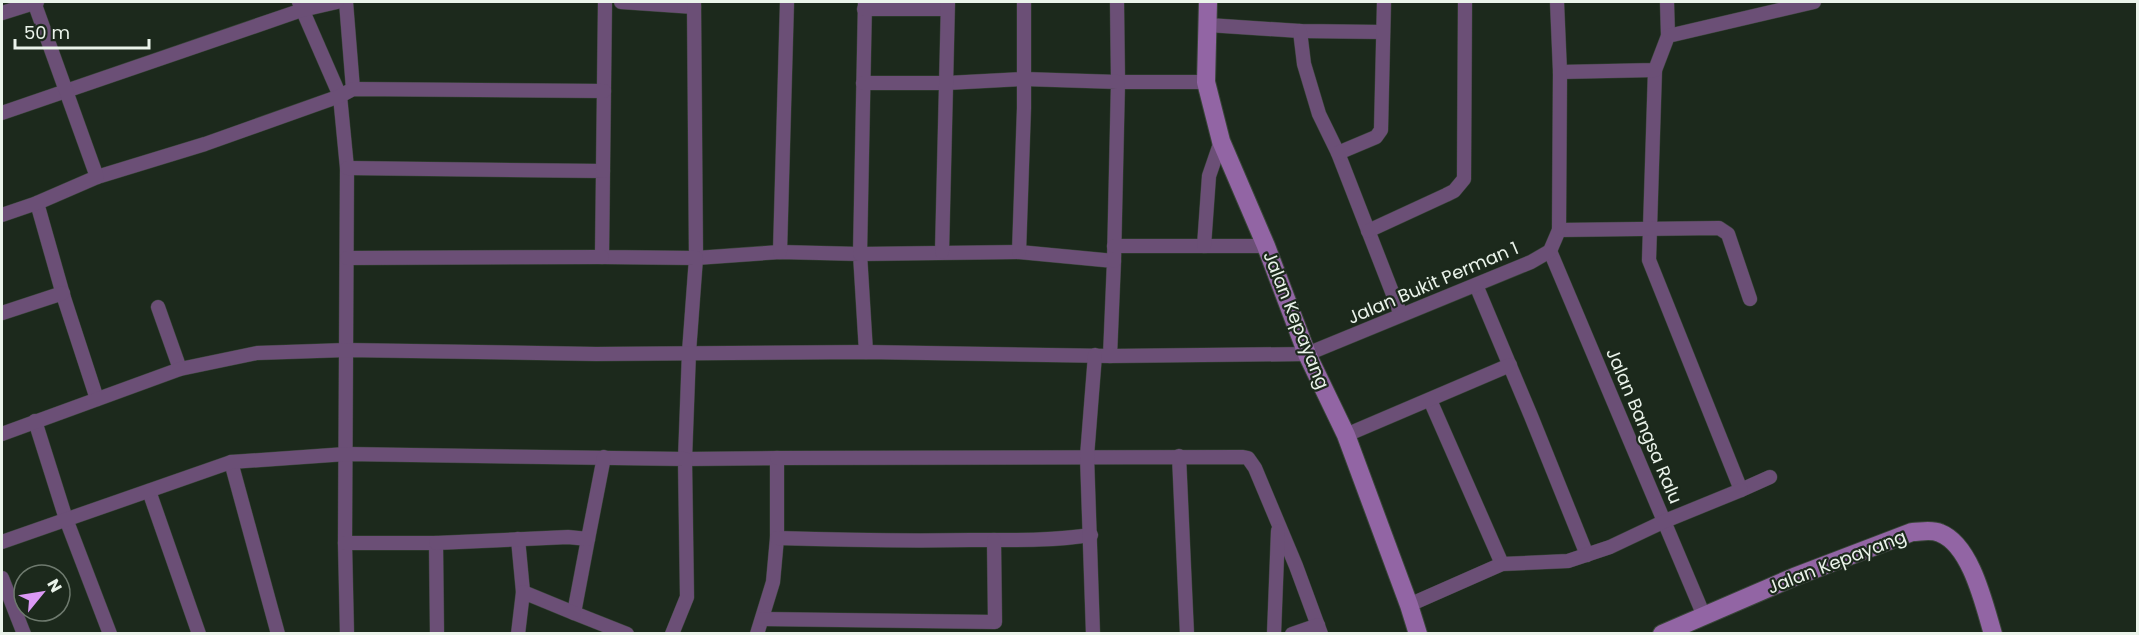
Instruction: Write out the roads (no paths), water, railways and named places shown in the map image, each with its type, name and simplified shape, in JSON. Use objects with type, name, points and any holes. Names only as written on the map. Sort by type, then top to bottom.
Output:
[{"type":"street","points":[[2,14],[35,2],[97,177]]},
{"type":"street","points":[[2,113],[301,5],[337,2]]},
{"type":"street","points":[[346,2],[353,89]]},
{"type":"street","points":[[602,257],[606,2]]},
{"type":"street","points":[[621,2],[694,4],[696,258],[689,352],[685,459],[687,597],[672,633]]},
{"type":"street","points":[[780,252],[787,2]]},
{"type":"street","points":[[1019,252],[1024,2]]},
{"type":"street","points":[[1110,356],[1114,261],[1118,2]]},
{"type":"street","name":"Jalan Kepayang","points":[[1208,2],[1206,82],[1221,141],[1266,246],[1307,354],[1346,435],[1418,633]]},
{"type":"street","points":[[1338,153],[1376,137],[1381,130],[1384,2]]},
{"type":"street","points":[[1368,231],[1446,195],[1464,179],[1465,2]]},
{"type":"street","points":[[1550,251],[1559,230],[1560,72],[1557,2]]},
{"type":"street","points":[[1666,2],[1668,36],[1656,70],[1649,260],[1741,490]]},
{"type":"street","points":[[1668,36],[1814,2]]},
{"type":"street","points":[[301,5],[340,96],[347,168],[345,543],[347,633]]},
{"type":"street","points":[[866,352],[860,254],[864,5],[948,5],[942,252]]},
{"type":"street","points":[[1208,26],[1300,31],[1383,32]]},
{"type":"street","points":[[1300,31],[1304,64],[1318,114],[1338,153],[1401,315]]},
{"type":"street","points":[[1560,72],[1656,70]]},
{"type":"street","points":[[863,83],[947,83],[1024,79],[1206,82]]},
{"type":"street","points":[[2,215],[37,203],[97,177],[205,144],[340,96],[353,89],[604,91]]},
{"type":"street","points":[[1204,246],[1209,176],[1221,141]]},
{"type":"street","points":[[347,168],[603,171]]},
{"type":"street","points":[[37,203],[97,399]]},
{"type":"street","points":[[1559,230],[1719,228],[1728,234],[1750,299]]},
{"type":"street","points":[[1114,246],[1266,246]]},
{"type":"street","name":"Jalan Bukit Perman 1","points":[[1307,354],[1476,285],[1550,251]]},
{"type":"street","name":"Jalan Bangsa Ralu","points":[[1550,251],[1704,616]]},
{"type":"street","points":[[347,258],[696,258],[780,252],[860,254],[1019,252],[1114,261]]},
{"type":"street","points":[[1476,285],[1587,555]]},
{"type":"street","points":[[2,313],[63,293]]},
{"type":"street","points":[[158,307],[180,369]]},
{"type":"street","points":[[2,434],[180,369],[257,353],[346,350],[597,354],[866,352],[1110,356],[1307,354]]},
{"type":"street","points":[[1093,633],[1087,456],[1095,354]]},
{"type":"street","points":[[1346,435],[1510,365]]},
{"type":"street","points":[[1430,400],[1502,564]]},
{"type":"street","points":[[35,421],[66,519],[110,633]]},
{"type":"street","points":[[2,542],[231,462],[346,454],[685,459],[1243,457],[1248,458],[1255,468],[1320,629],[1292,633]]},
{"type":"street","points":[[1179,456],[1188,633]]},
{"type":"street","points":[[574,613],[604,457]]},
{"type":"street","points":[[757,633],[773,582],[777,538],[777,458]]},
{"type":"street","points":[[231,462],[278,633]]},
{"type":"street","points":[[1409,605],[1502,564],[1568,561],[1610,547],[1770,477]]},
{"type":"street","points":[[149,491],[199,633]]},
{"type":"street","points":[[1274,633],[1279,525]]},
{"type":"street","name":"Jalan Kepayang","points":[[1662,633],[1794,577],[1912,532],[1937,531],[1957,545],[1968,562],[1993,633]]},
{"type":"street","points":[[777,538],[896,541],[1064,539],[1091,535]]},
{"type":"street","points":[[345,543],[435,543],[568,537],[588,539]]},
{"type":"street","points":[[518,539],[523,592],[518,633]]},
{"type":"street","points":[[762,619],[919,627],[996,628],[994,540]]},
{"type":"street","points":[[435,543],[437,633]]},
{"type":"street","points":[[2,578],[24,633]]},
{"type":"street","points":[[523,592],[627,633]]}]
